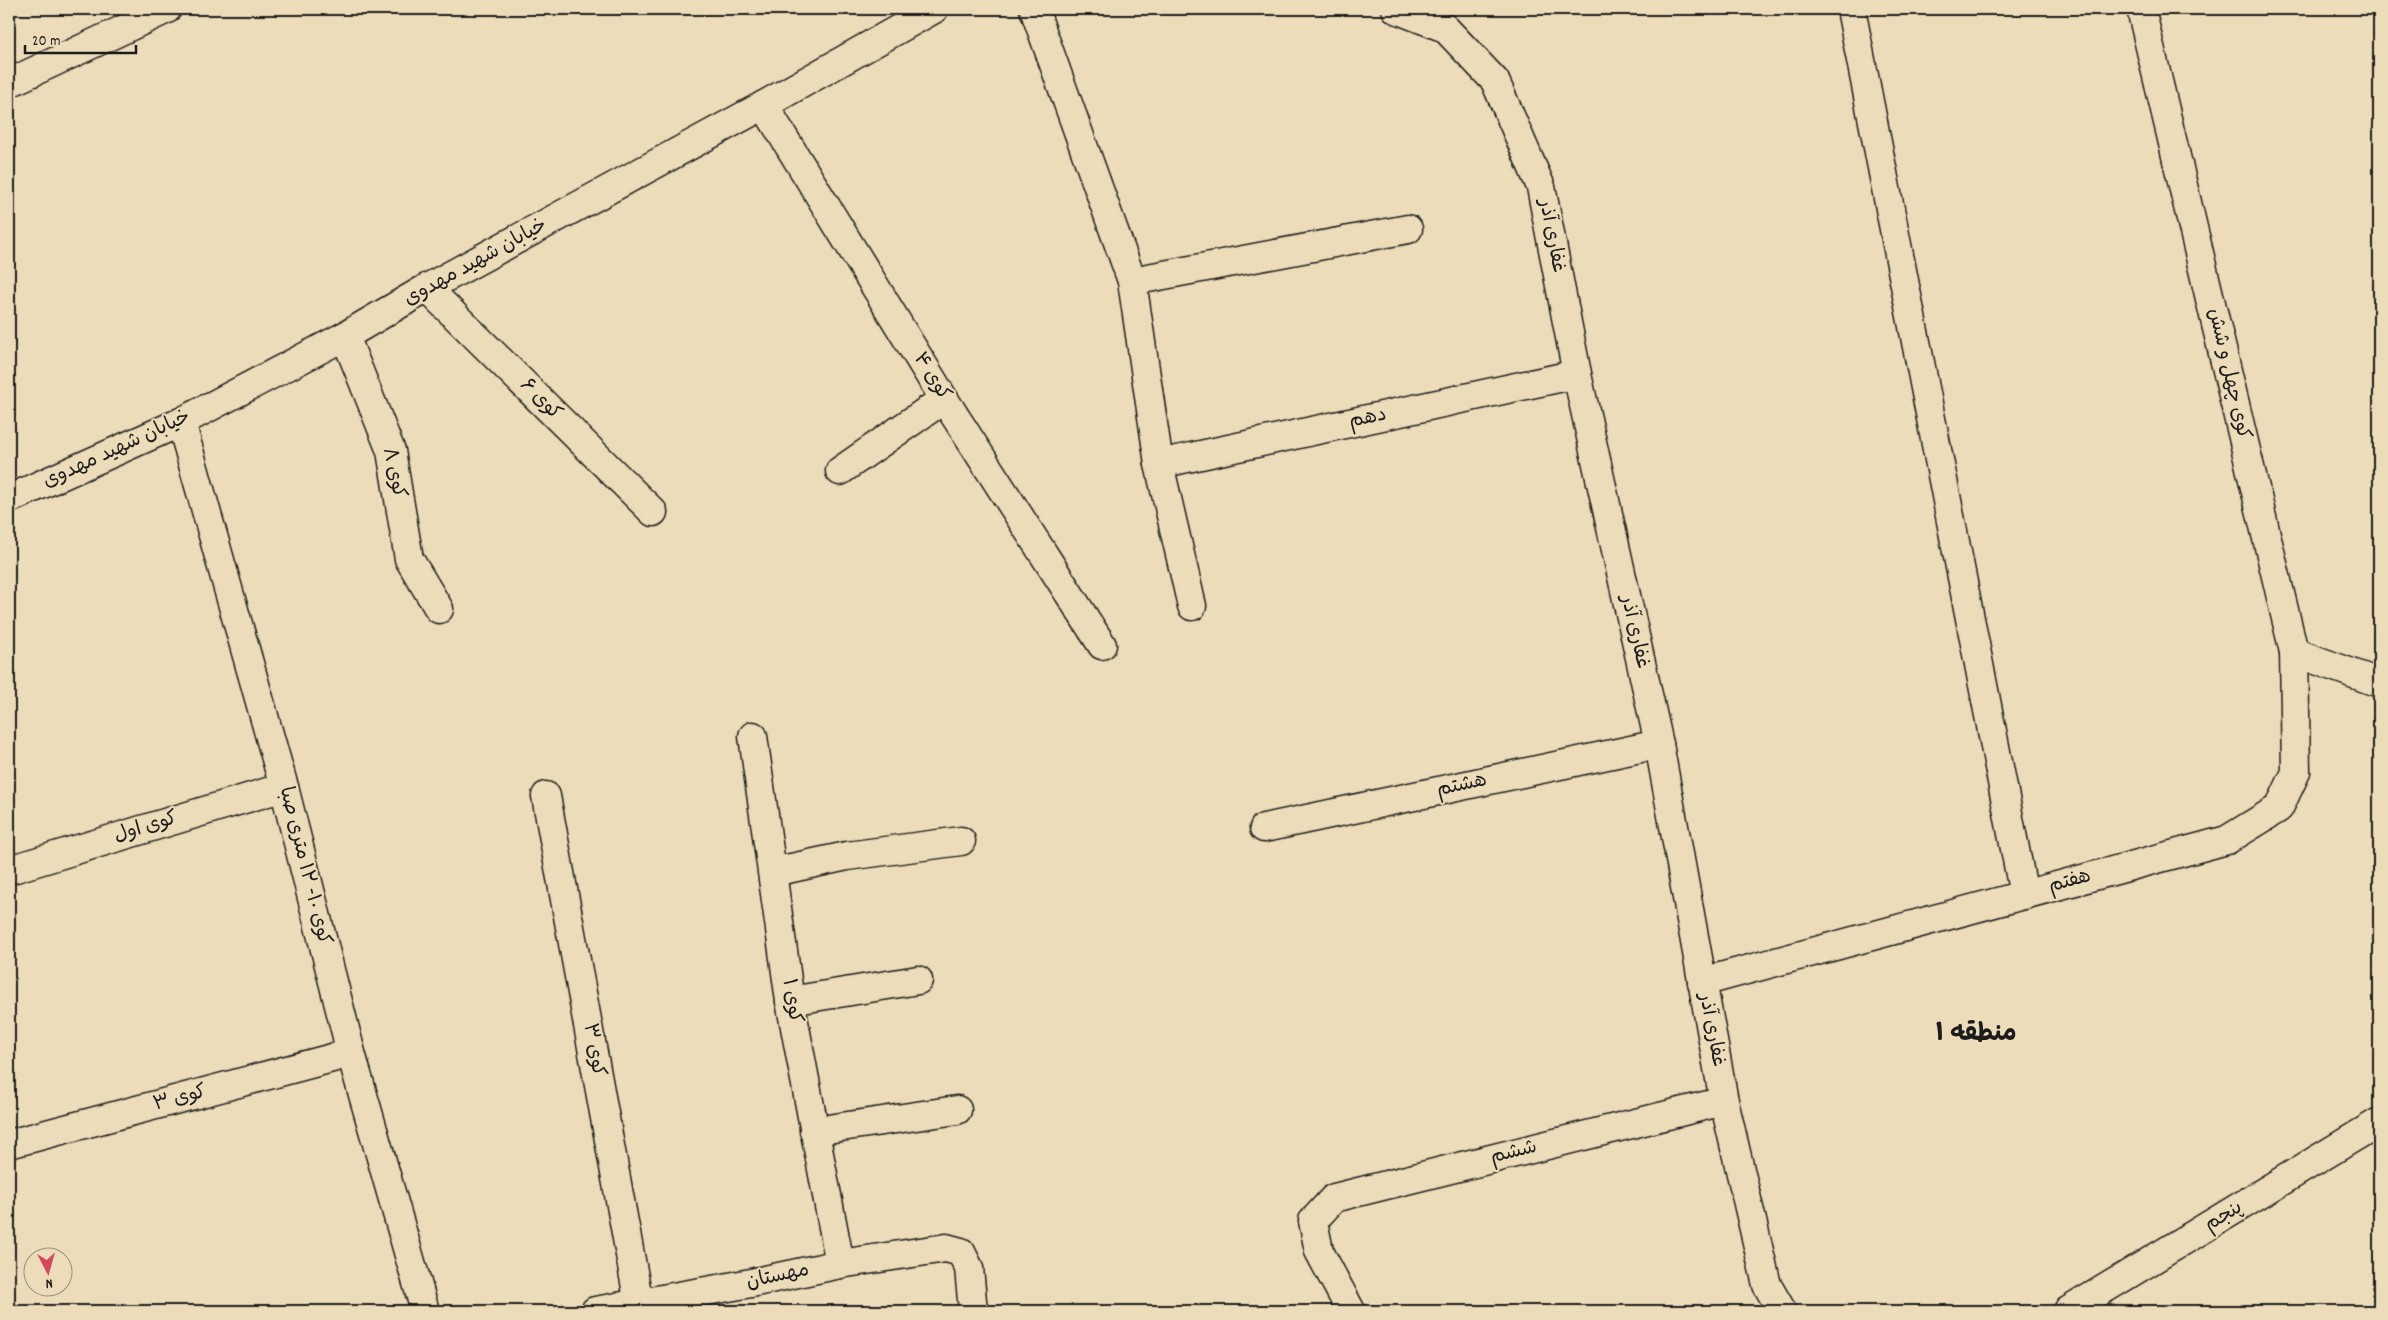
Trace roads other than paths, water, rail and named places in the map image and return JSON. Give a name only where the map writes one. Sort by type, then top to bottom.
[{"type":"street","points":[[9,83],[167,9]]},
{"type":"street","name":"خیابان شهید مهدوی","points":[[9,499],[182,422],[345,336],[427,288],[764,106],[934,9]]},
{"type":"street","points":[[1034,9],[1132,281],[1158,464],[1192,606]]},
{"type":"street","name":"غفاری آذر","points":[[1396,9],[1445,28],[1495,81],[1541,187],[1577,374],[1659,744],[1724,1101],[1767,1285],[1782,1311]]},
{"type":"street","points":[[1851,9],[2024,895]]},
{"type":"street","name":"کوی چهل و شش","points":[[2141,9],[2294,652]]},
{"type":"street","name":"کوی ۴","points":[[764,106],[944,399],[1102,645]]},
{"type":"street","points":[[1132,281],[1408,229]]},
{"type":"street","name":"کوی ۶","points":[[427,288],[653,512]]},
{"type":"street","name":"کوی ۸","points":[[345,336],[391,451],[409,558],[439,609]]},
{"type":"street","name":"دهم","points":[[1158,464],[1577,374]]},
{"type":"street","points":[[840,471],[944,399]]},
{"type":"street","name":"کوی ۱۰- ۱۲ متری صبا","points":[[182,422],[284,787],[351,1053],[425,1311]]},
{"type":"street","points":[[2294,652],[2379,683]]},
{"type":"street","name":"هفتم","points":[[1702,982],[2227,840],[2279,808],[2296,772],[2294,652]]},
{"type":"street","name":"کوی ۱","points":[[754,736],[790,1001],[840,1264]]},
{"type":"street","name":"هشتم","points":[[1264,828],[1659,744]]},
{"type":"street","name":"کوی اول","points":[[9,870],[284,787]]},
{"type":"street","name":"کوی ۳","points":[[546,796],[639,1304]]},
{"type":"street","points":[[773,872],[847,856],[960,840]]},
{"type":"street","points":[[790,1001],[918,980]]},
{"type":"street","name":"کوی ۳","points":[[9,1144],[351,1053]]},
{"type":"street","name":"ششم","points":[[1351,1311],[1319,1251],[1313,1221],[1334,1198],[1724,1101]]},
{"type":"street","points":[[814,1131],[957,1110]]},
{"type":"street","name":"پنجم","points":[[2068,1311],[2379,1122]]},
{"type":"street","name":"مهستان","points":[[594,1311],[639,1304],[688,1303],[840,1264],[946,1248],[961,1252],[969,1268],[973,1311]]},
{"type":"district","name":"منطقه ۱","points":[[1976,1035]]}]
